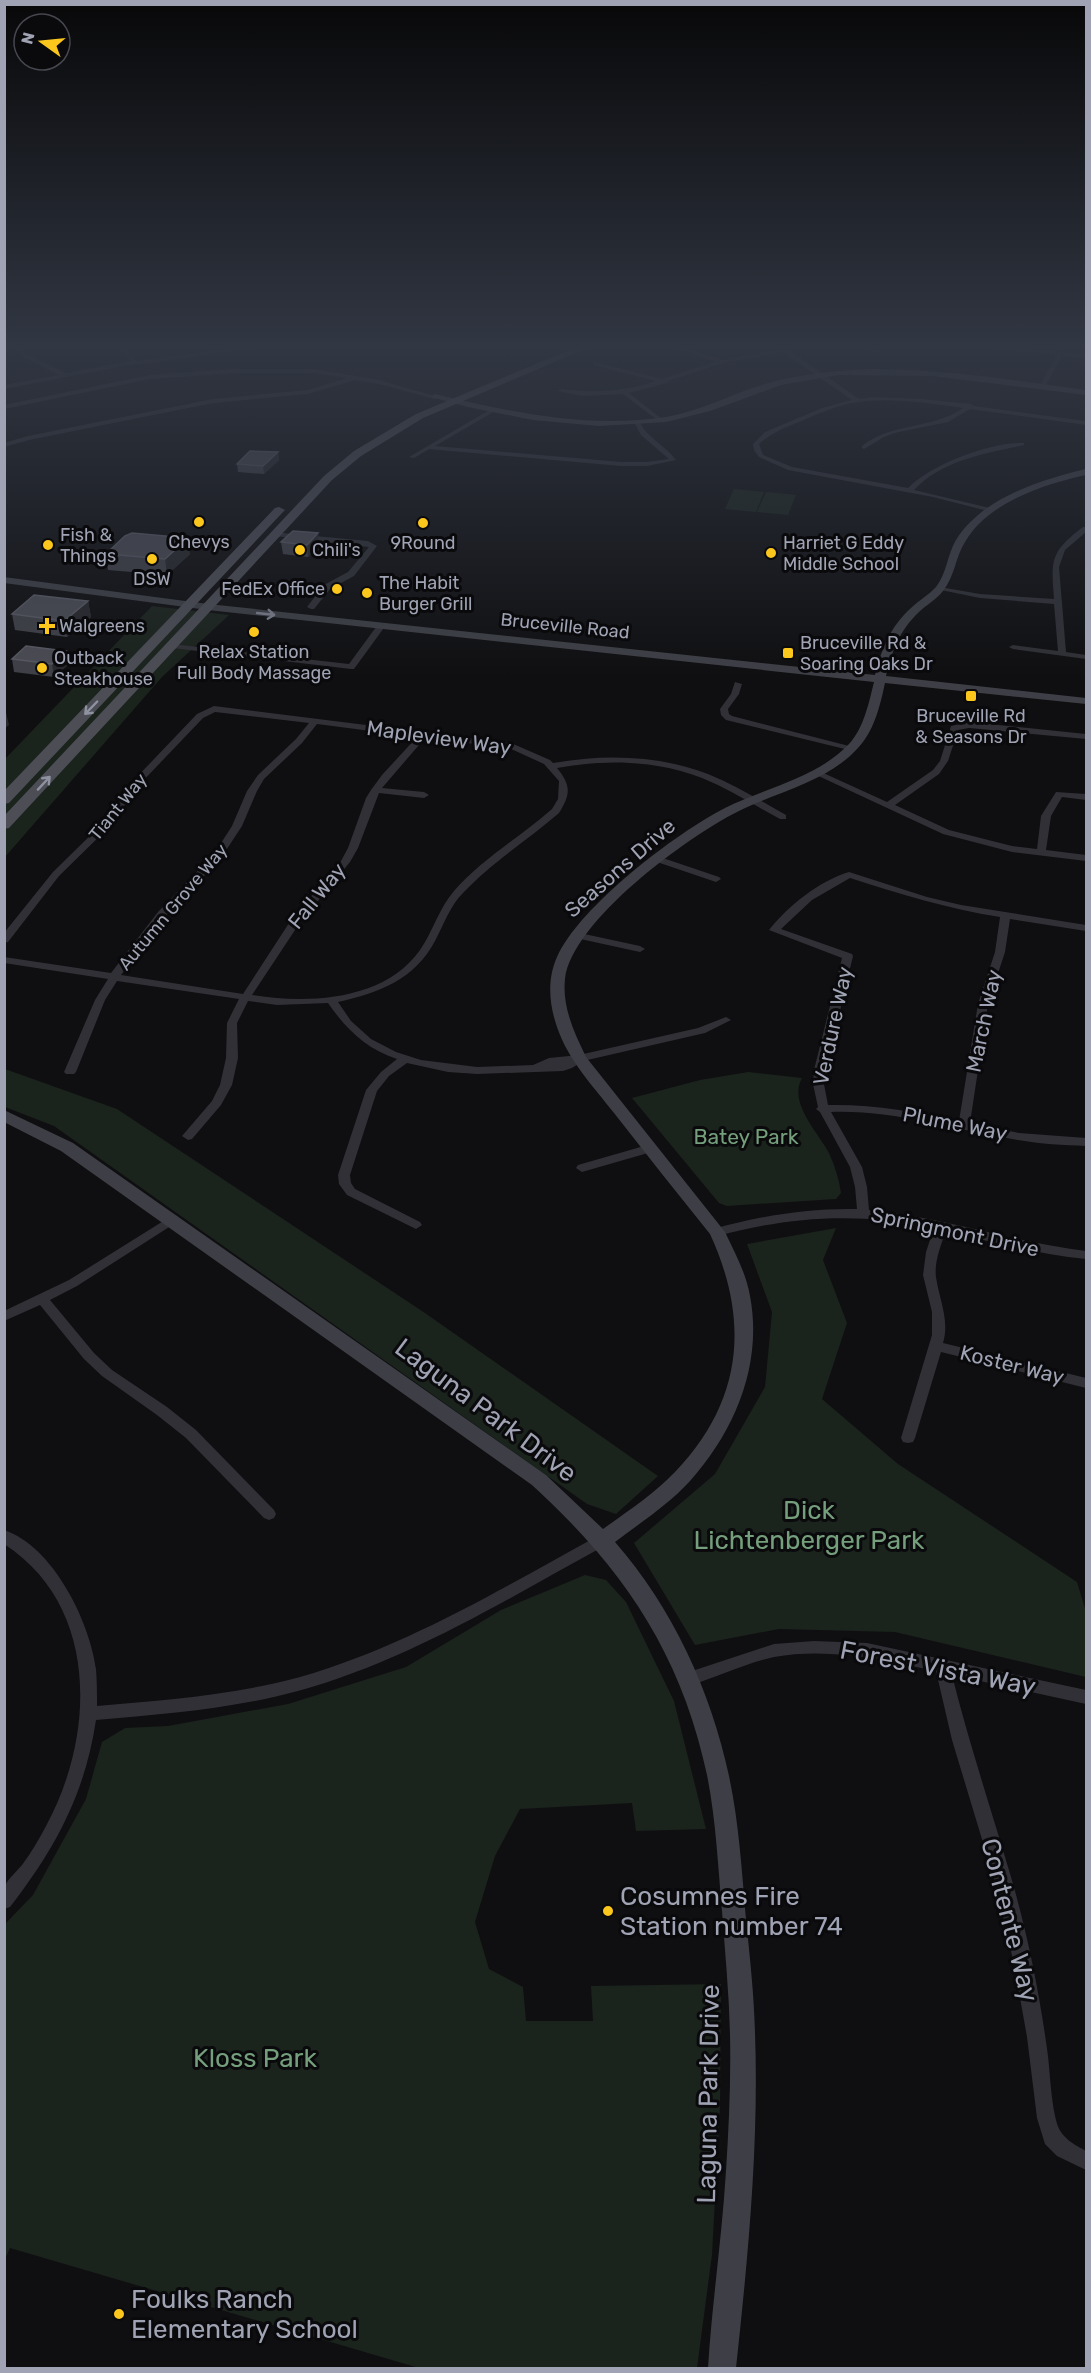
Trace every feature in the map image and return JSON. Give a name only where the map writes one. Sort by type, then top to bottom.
[{"type":"main road","points":[[317,489],[313,485],[344,457]]},
{"type":"main road","points":[[4,825],[317,489],[352,457]]},
{"type":"main road","points":[[4,800],[287,502]]},
{"type":"street","points":[[558,457],[630,465],[673,460],[671,457]]},
{"type":"street","points":[[764,457],[770,462],[790,469],[941,496],[992,510]]},
{"type":"street","points":[[909,491],[919,481],[970,457]]},
{"type":"street","points":[[1058,602],[980,596],[940,589],[950,572],[961,538],[973,524],[992,510],[1041,484],[1086,472]]},
{"type":"street","points":[[1062,655],[1056,559],[1066,544],[1086,529]]},
{"type":"street","points":[[275,534],[368,543],[373,546],[351,574],[332,583],[311,607]]},
{"type":"street","name":"Bruceville Road","points":[[4,573],[193,601]]},
{"type":"street","name":"Bruceville Road","points":[[4,580],[382,625],[1086,692]]},
{"type":"street","name":"Seasons Drive","points":[[601,1541],[658,1499],[683,1476],[704,1451],[732,1400],[744,1358],[743,1307],[732,1260],[717,1232],[579,1058],[561,1023],[557,997],[560,971],[575,935],[599,908],[691,833],[751,800],[816,773],[853,748],[863,733],[888,646],[901,624],[940,589]]},
{"type":"street","name":"Bruceville Road","points":[[212,603],[311,607],[880,674],[1086,701]]},
{"type":"street","points":[[172,646],[351,667],[382,625]]},
{"type":"street","points":[[1013,647],[1086,657]]},
{"type":"street","points":[[738,684],[735,694],[724,709],[724,714],[729,718],[853,748]]},
{"type":"street","name":"Mapleview Way","points":[[214,709],[511,746],[531,753],[553,766]]},
{"type":"street","name":"Tiant Way","points":[[4,940],[56,874],[106,825],[137,782],[200,716],[214,709]]},
{"type":"street","name":"Autumn Grove Way","points":[[70,1072],[100,1000],[114,977],[162,914],[218,856],[237,826],[252,791],[261,777],[299,741],[315,721]]},
{"type":"street","points":[[889,805],[936,772],[944,761],[954,728],[969,725],[1086,737]]},
{"type":"street","name":"Fall Way","points":[[188,1136],[217,1102],[226,1084],[232,1058],[232,1023],[246,997],[295,922],[345,862],[353,848],[376,790],[424,734]]},
{"type":"street","points":[[553,766],[607,760],[661,764],[705,777],[783,817]]},
{"type":"street","points":[[4,960],[291,1002],[331,1000],[381,985],[416,962],[458,892],[560,806],[565,787],[561,775],[553,766]]},
{"type":"street","points":[[816,773],[889,805],[924,824],[946,832],[989,844],[1086,858]]},
{"type":"street","points":[[376,790],[424,795]]},
{"type":"street","points":[[1041,852],[1046,816],[1059,794],[1086,797]]},
{"type":"street","points":[[657,860],[716,879]]},
{"type":"street","name":"Verdure Way","points":[[863,1213],[862,1192],[854,1162],[822,1109],[818,1089],[820,1070],[848,956],[774,930],[786,916],[810,896],[849,875],[924,899],[1005,916],[1086,928]]},
{"type":"street","name":"March Way","points":[[964,1125],[983,1004],[1000,952],[1005,916]]},
{"type":"street","points":[[575,935],[640,949]]},
{"type":"street","points":[[331,1000],[340,1016],[354,1031],[384,1050],[406,1059],[442,1067],[479,1071],[557,1069],[574,1064],[579,1058],[701,1031],[726,1020]]},
{"type":"street","points":[[406,1059],[385,1074],[372,1090],[344,1175],[345,1184],[351,1192],[416,1225]]},
{"type":"street","name":"Plume Way","points":[[822,1109],[884,1110],[1019,1137],[1086,1142]]},
{"type":"street","name":"Laguna Park Drive","points":[[4,1115],[67,1147],[539,1480],[601,1541],[631,1576],[651,1607],[669,1640],[708,1736],[728,1843],[743,2049],[731,2290],[722,2368]]},
{"type":"street","points":[[582,1168],[651,1148]]},
{"type":"street","name":"Springmont Drive","points":[[717,1232],[786,1215],[863,1213],[899,1217],[1032,1248],[1086,1255]]},
{"type":"street","points":[[4,1317],[73,1283],[172,1219]]},
{"type":"street","points":[[908,1437],[937,1346],[939,1324],[929,1275],[932,1252],[941,1226]]},
{"type":"street","points":[[42,1299],[89,1356],[107,1373],[191,1434],[269,1514]]},
{"type":"street","name":"Koster Way","points":[[937,1346],[1086,1383]]},
{"type":"street","points":[[4,1536],[26,1551],[49,1575],[74,1617],[88,1668],[89,1714],[77,1774],[62,1814],[31,1867],[4,1901]]},
{"type":"street","points":[[89,1714],[237,1697],[339,1671],[414,1641],[601,1541]]},
{"type":"street","name":"Forest Vista Way","points":[[686,1680],[774,1651],[814,1647],[867,1650],[1086,1697]]},
{"type":"street","name":"Contente Way","points":[[942,1665],[960,1740],[1003,1879],[1018,1943],[1036,2037],[1046,2118],[1052,2137],[1064,2149],[1086,2161]]},
{"type":"green space","points":[[734,489],[764,492],[756,512],[725,509]]},
{"type":"green space","points":[[766,492],[796,495],[788,515],[757,512]]},
{"type":"green space","points":[[152,606],[229,615],[162,677],[5,857],[5,759]]},
{"type":"green space","points":[[5,1069],[117,1109],[425,1313],[658,1476],[616,1514],[587,1504],[54,1126],[5,1107]]},
{"type":"green space","name":"Batey Park","points":[[748,1072],[802,1078],[799,1088],[801,1107],[833,1163],[841,1193],[836,1199],[727,1206],[719,1203],[632,1098],[700,1080]]},
{"type":"green space","name":"Dick Lichtenberger Park","points":[[836,1228],[823,1260],[847,1323],[822,1399],[898,1464],[1077,1582],[1086,1612],[1086,1677],[895,1632],[779,1629],[695,1645],[634,1543],[715,1474],[765,1387],[772,1312],[747,1244]]},
{"type":"green space","name":"Kloss Park","points":[[585,1575],[606,1580],[626,1602],[674,1701],[706,1829],[636,1831],[632,1803],[520,1809],[495,1856],[475,1922],[489,1969],[523,1987],[526,2021],[593,2021],[591,1986],[721,1984],[720,2106],[712,2255],[697,2368],[419,2368],[10,2248],[5,2259],[5,1924],[33,1895],[86,1799],[102,1742],[125,1728],[168,1726],[288,1704],[406,1667],[501,1610]]},
{"type":"building","points":[[244,457],[273,457],[263,466],[237,464]]},
{"type":"building","points":[[293,531],[318,533],[307,545],[281,542]]},
{"type":"building","points":[[132,533],[188,538],[165,559],[106,554],[125,536]]},
{"type":"building","points":[[34,595],[88,601],[64,621],[12,614]]},
{"type":"building","points":[[26,646],[66,651],[52,664],[12,659]]},
{"type":"place","name":"Chevys","points":[[199,522]]},
{"type":"place","name":"9Round","points":[[423,523]]},
{"type":"place","name":"Fish & Things","points":[[48,545]]},
{"type":"place","name":"Chili's","points":[[300,550]]},
{"type":"place","name":"Harriet G Eddy Middle School","points":[[771,553]]},
{"type":"place","name":"DSW","points":[[152,559]]},
{"type":"place","name":"FedEx Office","points":[[337,589]]},
{"type":"place","name":"The Habit Burger Grill","points":[[367,593]]},
{"type":"place","name":"Walgreens","points":[[47,626]]},
{"type":"place","name":"Relax Station Full Body Massage","points":[[254,632]]},
{"type":"place","name":"Bruceville Rd & Soaring Oaks Dr","points":[[788,653]]},
{"type":"place","name":"Outback Steakhouse","points":[[42,668]]},
{"type":"place","name":"Bruceville Rd & Seasons Dr","points":[[971,696]]},
{"type":"place","name":"Cosumnes Fire Station number 74","points":[[608,1911]]},
{"type":"place","name":"Foulks Ranch Elementary School","points":[[119,2314]]}]
